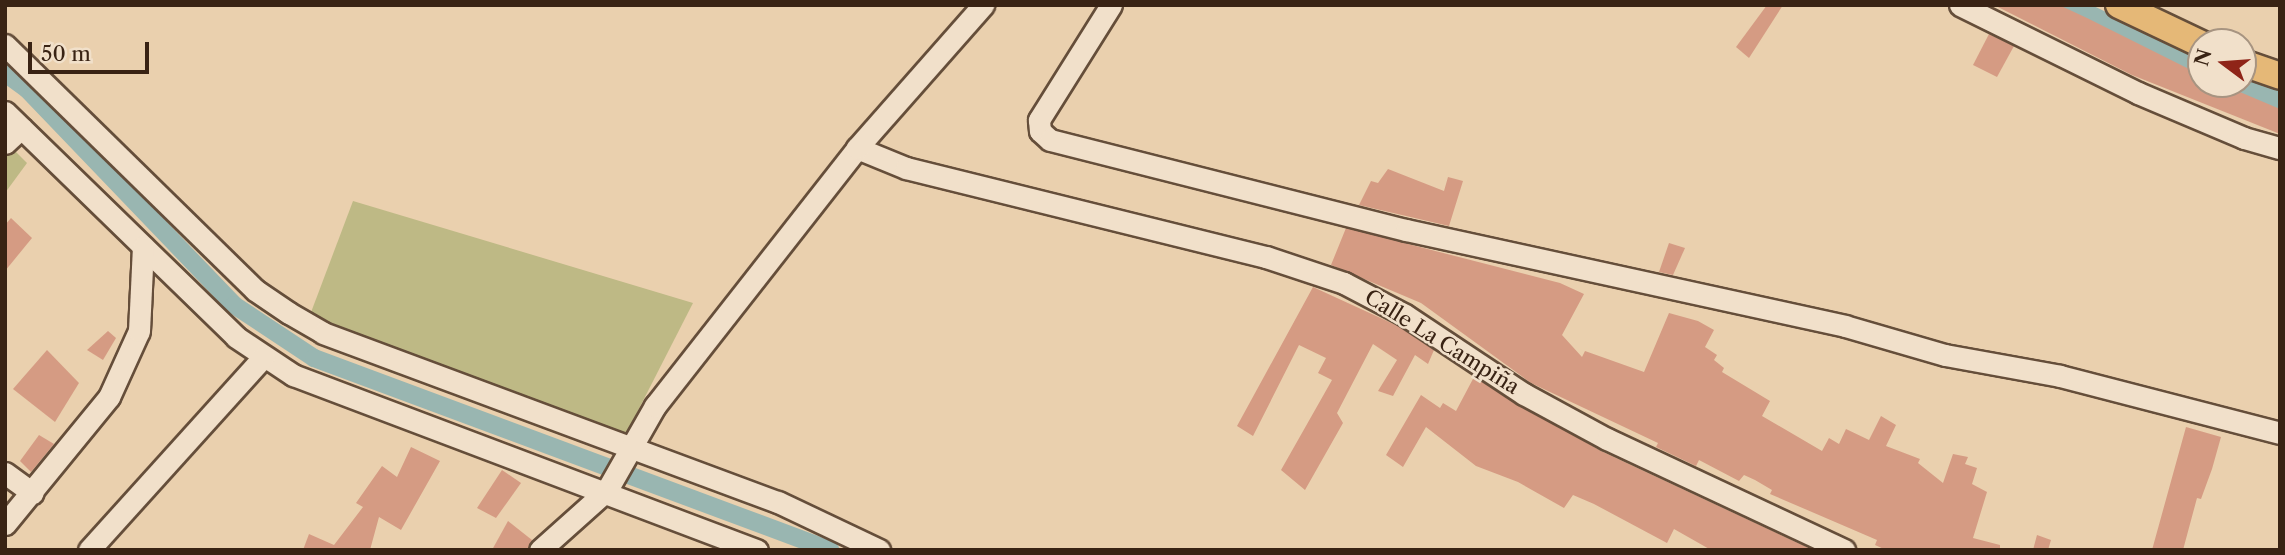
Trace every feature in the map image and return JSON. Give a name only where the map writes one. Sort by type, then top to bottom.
[{"type":"main road","points":[[2119,5],[2187,37]]},
{"type":"main road","points":[[2257,68],[2280,76]]},
{"type":"street","points":[[540,550],[611,483],[655,406],[857,148],[983,5]]},
{"type":"street","points":[[1111,5],[1039,120],[1040,131],[1050,140],[1158,171],[1406,230],[1844,326],[1945,355],[2060,376],[2280,433]]},
{"type":"street","points":[[1960,5],[2138,93],[2244,138],[2280,148]]},
{"type":"street","points":[[5,45],[255,290],[323,333],[629,452],[778,502],[880,550]]},
{"type":"street","points":[[5,112],[236,337],[293,375],[611,483],[757,550]]},
{"type":"street","points":[[5,143],[21,128]]},
{"type":"street","name":"Calle La Campiña","points":[[857,148],[906,168],[1266,257],[1343,283],[1405,315],[1524,394],[1607,439],[1844,550]]},
{"type":"street","points":[[5,524],[109,397],[139,331],[143,247]]},
{"type":"street","points":[[89,550],[264,356]]},
{"type":"street","points":[[5,473],[33,493]]},
{"type":"shaded area","points":[[5,141],[27,163],[5,193]]},
{"type":"shaded area","points":[[353,201],[693,303],[626,434],[310,315]]},
{"type":"building","points":[[1767,5],[1783,5],[1749,58],[1736,47]]},
{"type":"building","points":[[1994,5],[2059,5],[2087,18],[2187,68],[2187,97],[2132,75]]},
{"type":"building","points":[[1989,34],[2014,46],[1997,77],[1973,65]]},
{"type":"building","points":[[2190,98],[2254,98],[2280,109],[2280,134]]},
{"type":"building","points":[[1388,169],[1444,191],[1448,177],[1463,181],[1449,226],[1359,205],[1371,181],[1378,183]]},
{"type":"building","points":[[11,218],[32,238],[5,271],[5,225]]},
{"type":"building","points":[[1346,228],[1560,283],[1584,294],[1562,335],[1582,357],[1585,351],[1644,372],[1669,313],[1698,321],[1714,330],[1705,347],[1717,355],[1714,360],[1724,368],[1722,372],[1770,401],[1762,416],[1822,451],[1829,438],[1839,444],[1846,429],[1869,440],[1881,416],[1896,425],[1886,446],[1920,459],[1918,463],[1943,483],[1953,454],[1968,457],[1965,464],[1977,468],[1972,484],[1987,492],[1973,538],[2000,545],[2000,550],[1886,550],[1875,545],[1877,540],[1770,494],[1772,490],[1744,475],[1739,481],[1699,460],[1696,466],[1656,447],[1658,443],[1531,383],[1421,303],[1331,265]]},
{"type":"building","points":[[1669,243],[1685,248],[1673,275],[1659,272]]},
{"type":"building","points":[[1313,287],[1398,326],[1434,350],[1428,364],[1415,355],[1393,396],[1378,391],[1397,360],[1373,344],[1337,413],[1343,423],[1305,490],[1281,470],[1332,380],[1318,373],[1326,358],[1299,345],[1253,436],[1237,426]]},
{"type":"building","points":[[108,331],[116,338],[103,360],[87,350]]},
{"type":"building","points":[[47,350],[79,383],[55,422],[13,389]]},
{"type":"building","points":[[1474,377],[1601,451],[1813,550],[1711,550],[1674,529],[1667,543],[1573,495],[1564,508],[1518,482],[1476,466],[1426,427],[1403,467],[1386,455],[1421,395],[1440,408],[1443,403],[1456,411]]},
{"type":"building","points":[[2186,427],[2221,437],[2201,499],[2197,498],[2183,550],[2152,550]]},
{"type":"building","points":[[39,435],[54,444],[31,472],[20,461]]},
{"type":"building","points":[[411,447],[440,461],[401,530],[379,517],[370,550],[303,550],[309,534],[334,545],[363,507],[356,503],[382,466],[397,477]]},
{"type":"building","points":[[502,470],[521,483],[496,518],[477,508]]},
{"type":"building","points":[[508,521],[532,540],[527,550],[492,550]]},
{"type":"building","points":[[2037,535],[2051,540],[2048,550],[2033,550]]},
{"type":"waterway","points":[[2071,5],[2187,61]]},
{"type":"waterway","points":[[5,73],[27,89],[234,305],[314,358],[830,550]]},
{"type":"waterway","points":[[2257,92],[2280,100]]}]
